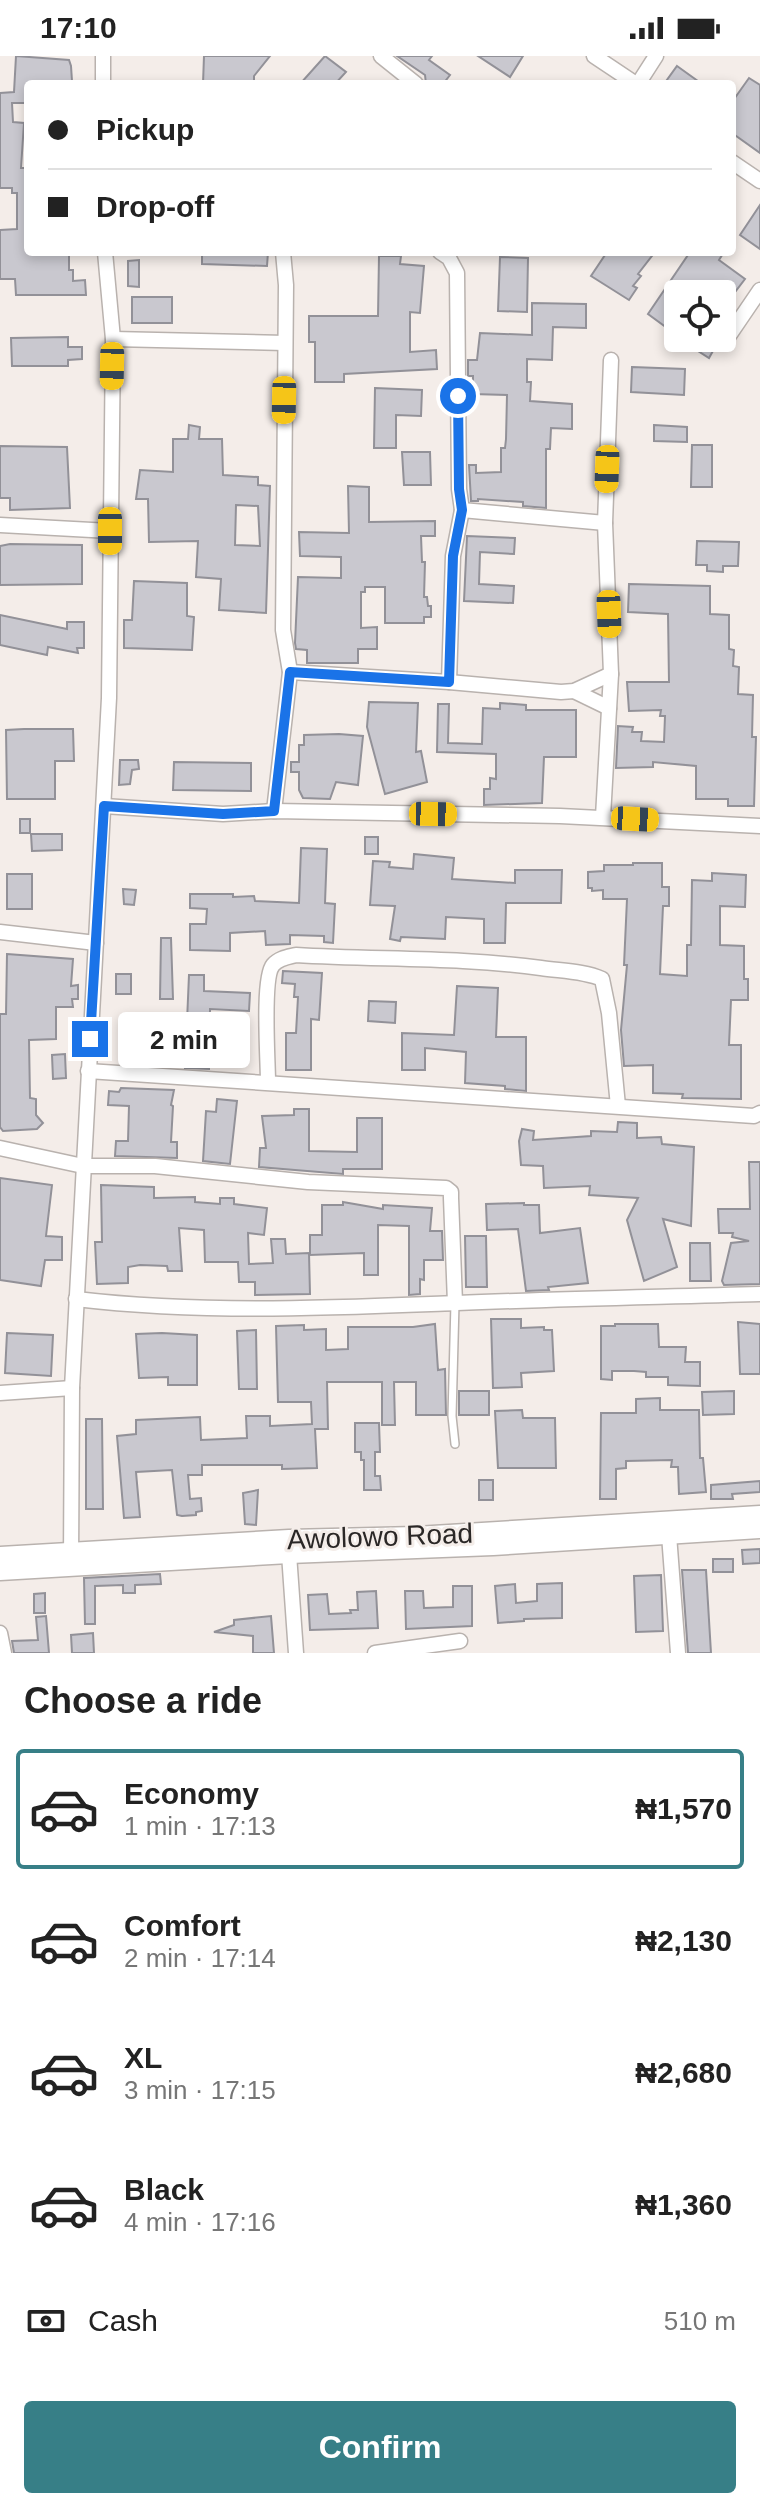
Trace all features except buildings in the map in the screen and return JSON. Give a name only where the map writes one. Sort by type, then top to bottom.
[{"type":"main road","name":"Awolowo Road","points":[[0,1571],[71,1558],[289,1539],[416,1536],[760,1515]]},
{"type":"main road","name":"Awolowo Road","points":[[0,1556],[71,1558],[289,1554],[493,1546],[760,1529]]},
{"type":"street","points":[[103,56],[103,80]]},
{"type":"street","points":[[381,56],[411,80]]},
{"type":"street","points":[[594,56],[631,80]]},
{"type":"street","points":[[640,80],[656,56]]},
{"type":"street","points":[[736,165],[760,181]]},
{"type":"street","points":[[71,1558],[72,1388],[109,698],[113,339],[105,256]]},
{"type":"street","points":[[274,811],[290,672],[283,630],[283,256]]},
{"type":"street","points":[[446,256],[457,273],[459,489],[462,510],[453,556],[449,682]]},
{"type":"street","points":[[736,325],[760,290]]},
{"type":"street","points":[[113,339],[285,343]]},
{"type":"street","points":[[603,817],[611,674],[605,523],[611,360]]},
{"type":"street","points":[[462,510],[605,523]]},
{"type":"street","points":[[0,525],[110,531]]},
{"type":"street","points":[[290,672],[574,691],[609,708]]},
{"type":"street","points":[[574,691],[611,674]]},
{"type":"street","points":[[104,806],[223,814],[274,811],[603,817],[760,826]]},
{"type":"street","points":[[0,932],[96,943]]},
{"type":"street","points":[[268,1082],[267,982],[272,965],[282,958],[296,955],[458,960],[538,968],[602,979],[609,1013],[618,1106]]},
{"type":"street","points":[[88,1071],[754,1116],[760,1113]]},
{"type":"street","points":[[0,1148],[83,1166],[155,1166],[308,1182],[446,1188],[451,1192],[455,1303]]},
{"type":"street","points":[[76,1299],[144,1307],[225,1310],[760,1294]]},
{"type":"street","points":[[0,1393],[72,1388]]},
{"type":"street","points":[[669,1535],[678,1653]]},
{"type":"street","points":[[289,1554],[296,1653]]},
{"type":"street","points":[[0,1633],[4,1653]]},
{"type":"street","points":[[375,1653],[460,1641]]},
{"type":"lane","points":[[455,1303],[452,1416],[455,1444]]},
{"type":"route","points":[[90,1039],[104,806],[223,814],[274,811],[290,672],[449,682],[453,556],[462,510],[458,396]]}]
